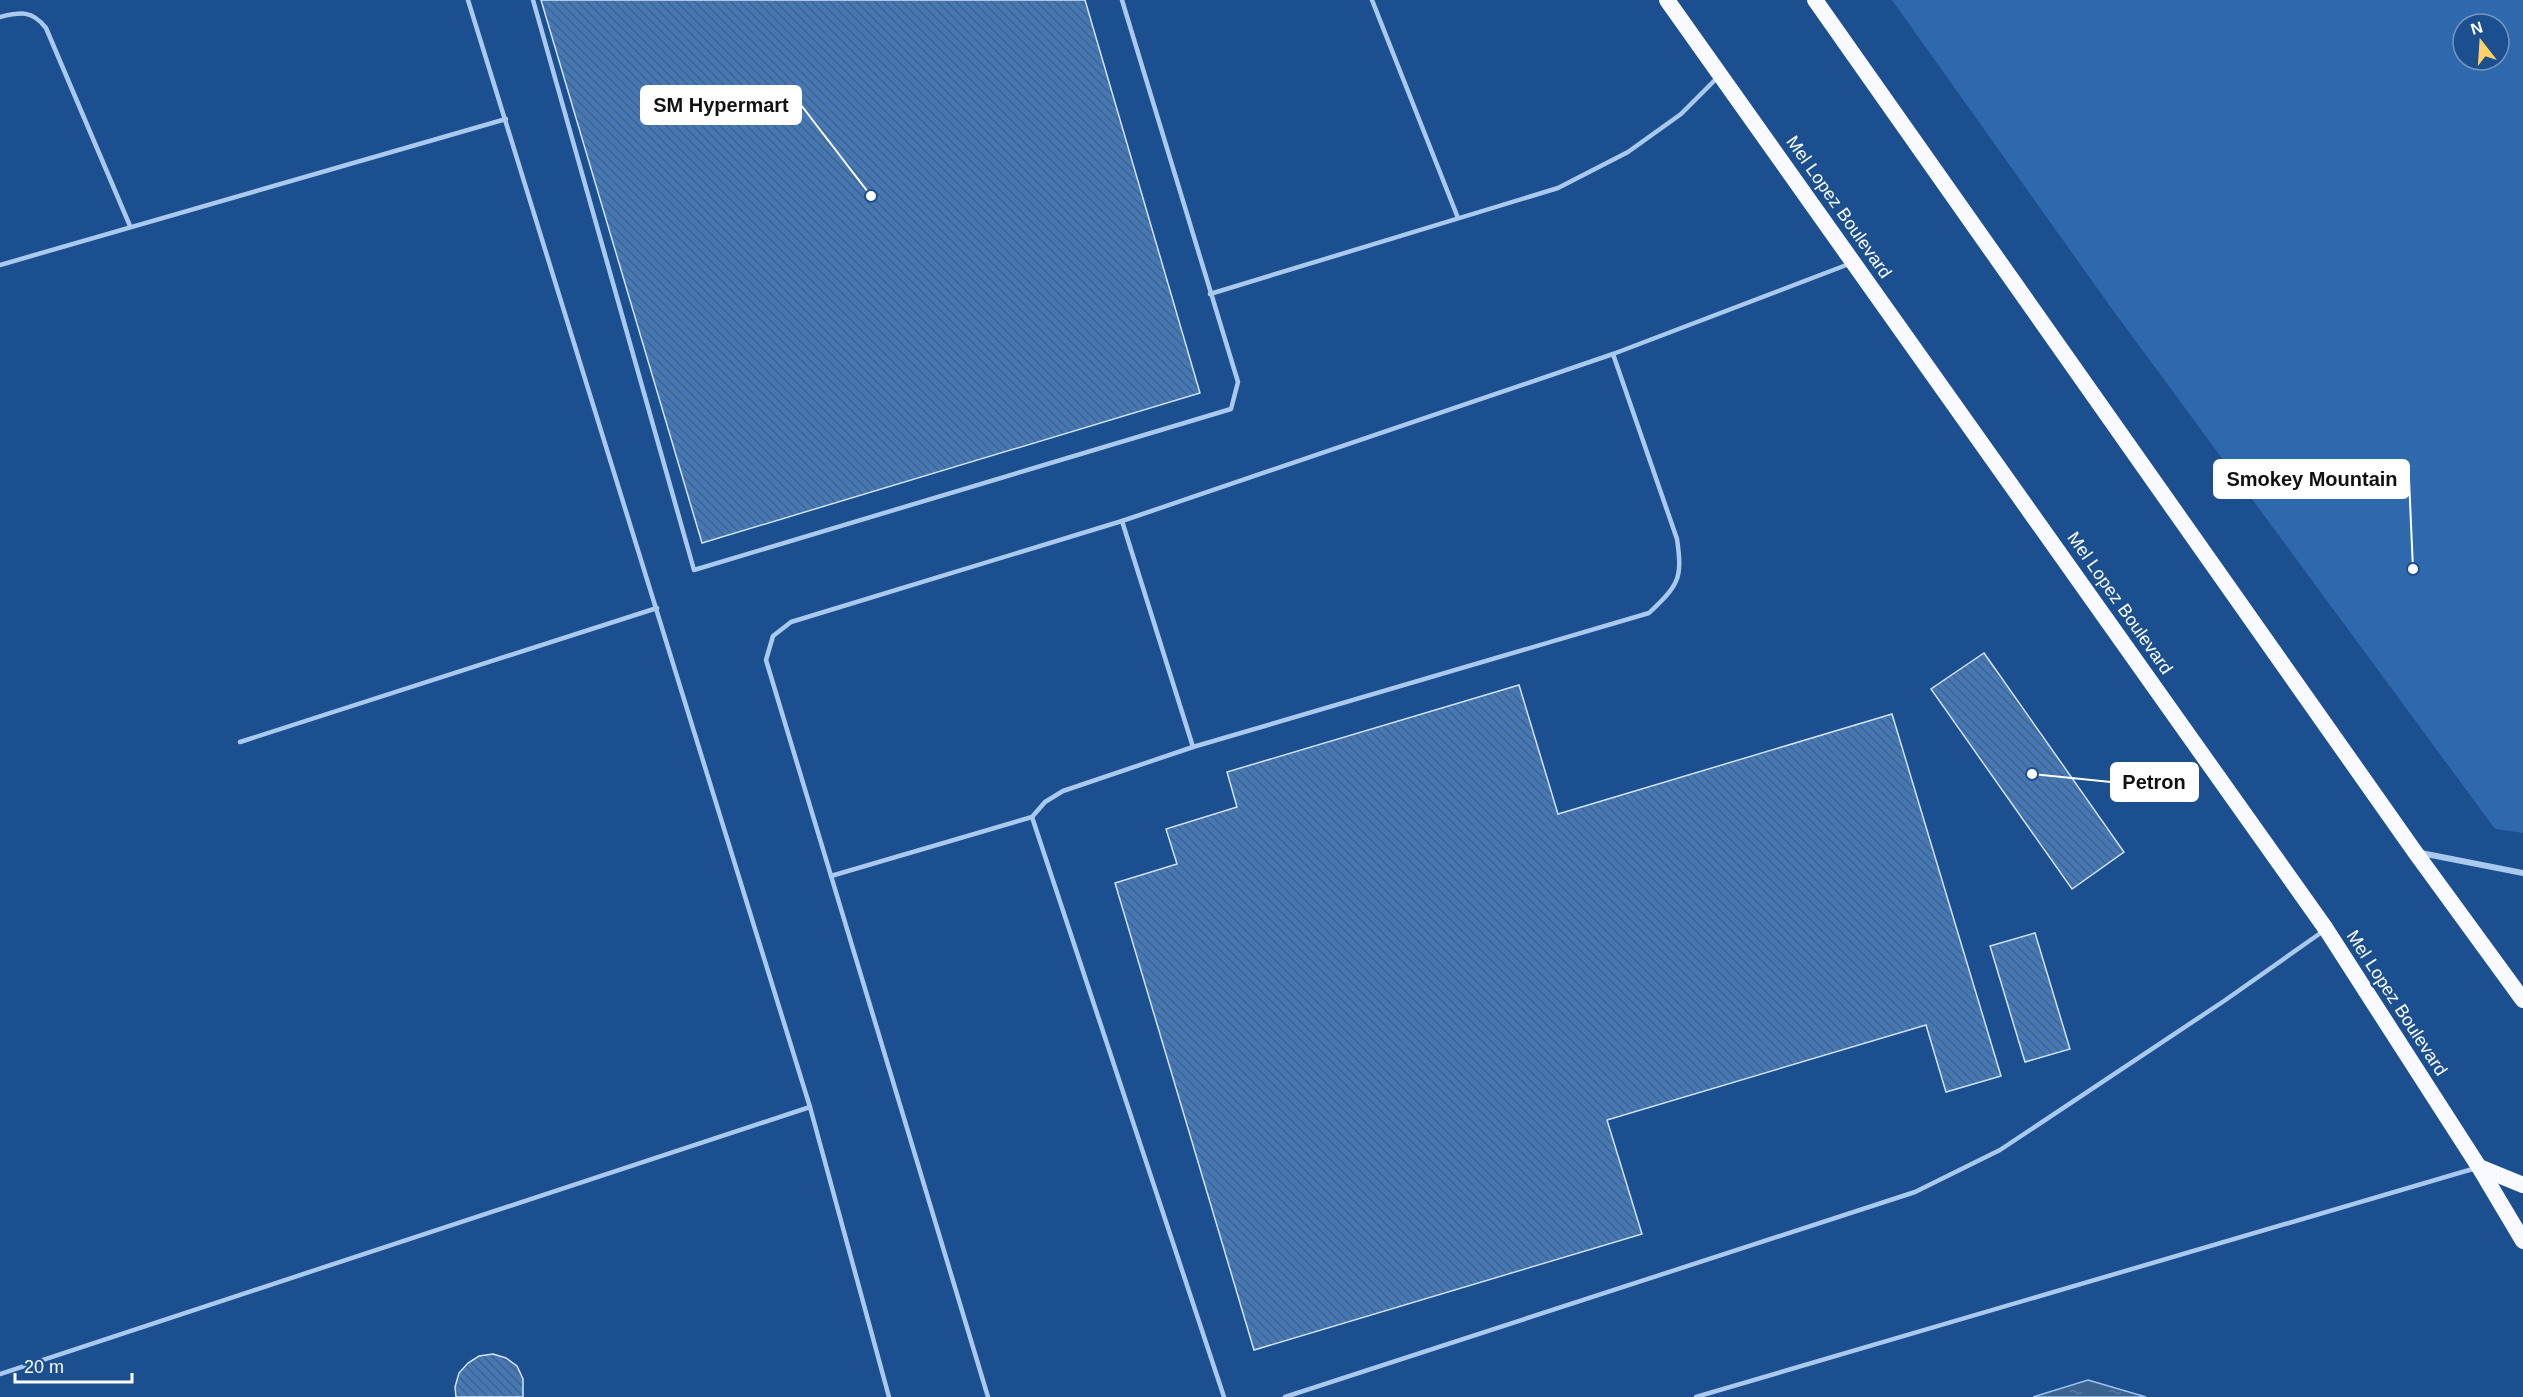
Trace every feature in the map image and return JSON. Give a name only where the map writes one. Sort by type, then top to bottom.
[{"type":"highway","name":"Mel Lopez Boulevard","points":[[1667,0],[2326,929],[2479,1167],[2523,1241]]},
{"type":"highway","points":[[1815,0],[2415,852],[2523,1000]]},
{"type":"highway","points":[[2479,1167],[2523,1185]]},
{"type":"street","points":[[2415,852],[2523,873]]},
{"type":"lane","points":[[468,0],[810,1107],[889,1397]]},
{"type":"lane","points":[[533,0],[694,570],[1231,409],[1238,382],[1122,0]]},
{"type":"lane","points":[[1372,0],[1458,219]]},
{"type":"lane","points":[[0,17],[23,12],[38,18],[46,28],[130,226]]},
{"type":"lane","points":[[1210,294],[1558,188],[1629,152],[1681,114],[1720,74]]},
{"type":"lane","points":[[0,265],[506,119]]},
{"type":"lane","points":[[988,1397],[766,660],[773,636],[791,622],[1122,521],[1612,354],[1854,262]]},
{"type":"lane","points":[[831,876],[1032,817],[1045,802],[1063,791],[1193,747],[1649,613],[1670,593],[1682,568],[1677,539],[1612,354]]},
{"type":"lane","points":[[1122,521],[1193,747]]},
{"type":"lane","points":[[240,742],[657,608]]},
{"type":"lane","points":[[1032,817],[1224,1397]]},
{"type":"lane","points":[[1285,1397],[1915,1192],[2000,1150],[2224,1001],[2326,929]]},
{"type":"lane","points":[[0,1374],[810,1107]]},
{"type":"lane","points":[[1696,1397],[2479,1167]]},
{"type":"shaded area","points":[[1892,0],[2523,0],[2523,833],[2495,829],[2112,309]]},
{"type":"water","points":[[2088,1380],[2146,1397],[2033,1397]]},
{"type":"building","points":[[541,0],[1085,0],[1200,393],[702,543]]},
{"type":"building","points":[[1984,653],[2124,852],[2072,889],[1931,689]]},
{"type":"building","points":[[1519,685],[1558,814],[1892,714],[2001,1076],[1946,1092],[1926,1025],[1607,1120],[1642,1234],[1254,1350],[1115,883],[1177,864],[1166,829],[1237,807],[1227,772]]},
{"type":"building","points":[[2035,933],[2070,1049],[2025,1062],[1990,946]]},
{"type":"building","points":[[493,1354],[506,1358],[517,1366],[523,1379],[523,1397],[456,1397],[455,1387],[459,1373],[479,1356]]},
{"type":"place","name":"SM Hypermart","points":[[871,196]]},
{"type":"place","name":"Smokey Mountain","points":[[2413,569]]},
{"type":"place","name":"Petron","points":[[2032,774]]}]
